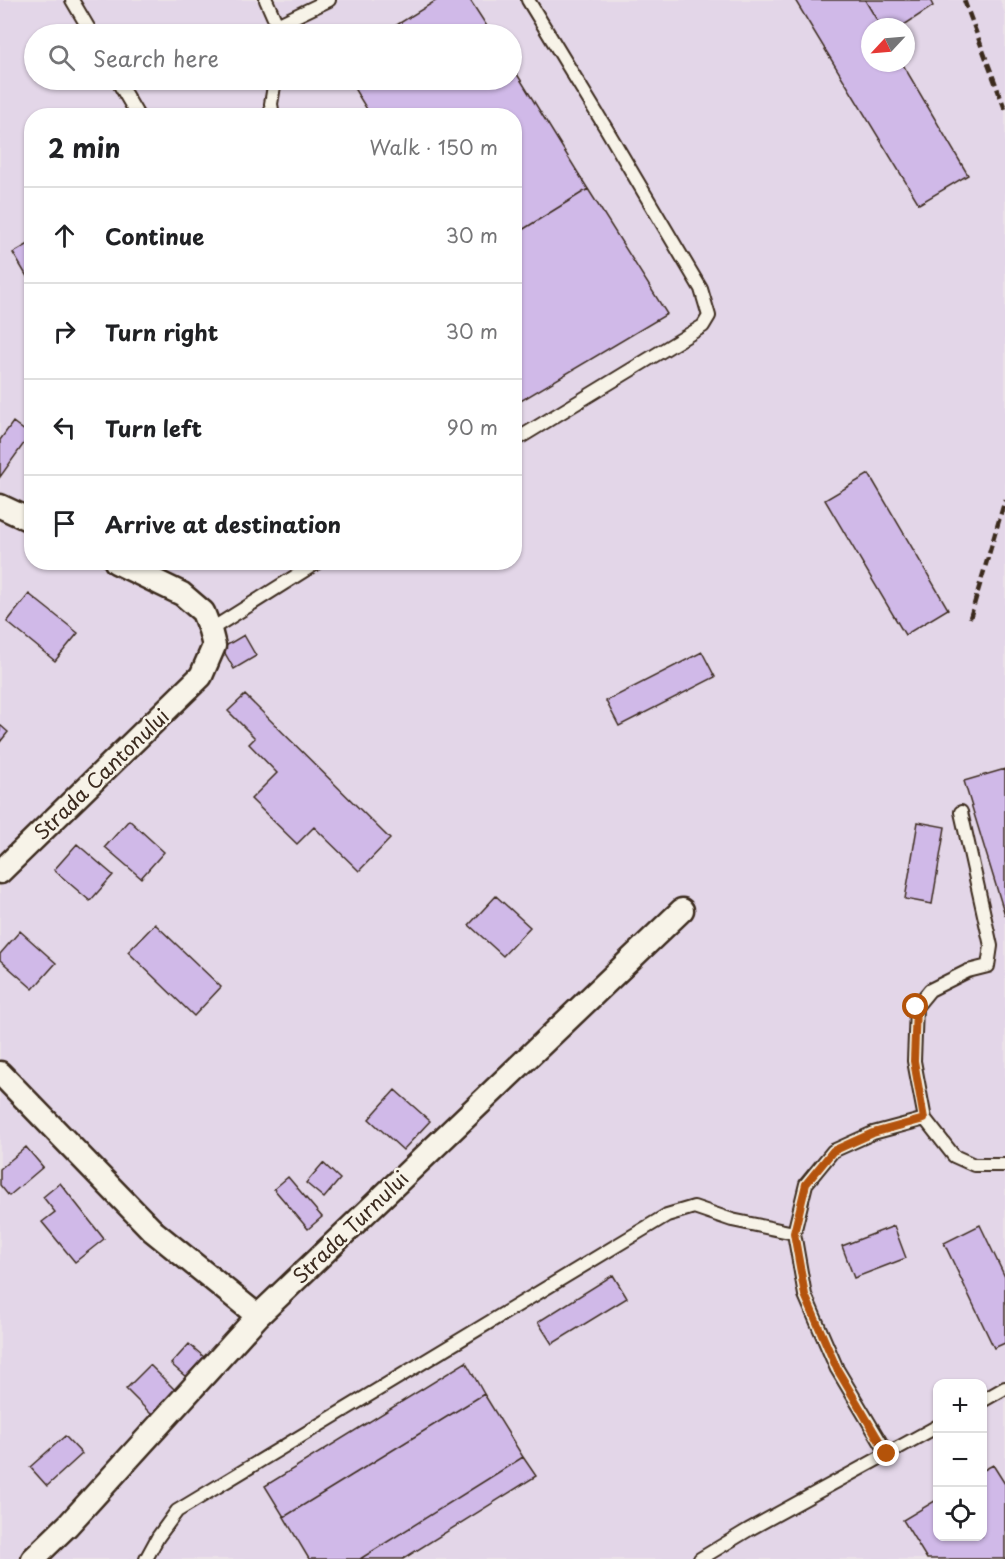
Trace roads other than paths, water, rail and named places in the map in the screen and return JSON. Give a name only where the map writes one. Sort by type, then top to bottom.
[{"type":"street","points":[[0,506],[24,517]]},
{"type":"street","points":[[132,570],[182,594],[203,612],[210,630]]},
{"type":"street","name":"Strada Cantonului","points":[[0,872],[201,676],[214,646],[210,630]]},
{"type":"street","name":"Strada Turnului","points":[[33,1559],[69,1525],[258,1316],[682,910]]},
{"type":"street","points":[[0,1073],[153,1231],[258,1316]]},
{"type":"lane","points":[[72,0],[86,24]]},
{"type":"lane","points":[[266,0],[275,24]]},
{"type":"lane","points":[[287,24],[328,0]]},
{"type":"lane","points":[[522,436],[703,326],[709,316],[701,289],[528,0]]},
{"type":"lane","points":[[123,90],[133,108]]},
{"type":"lane","points":[[272,108],[273,90]]},
{"type":"lane","points":[[210,630],[305,570]]},
{"type":"lane","points":[[961,812],[991,946],[988,966],[968,971],[930,990],[916,1007],[914,1061],[924,1119],[954,1156],[974,1166],[1005,1165]]},
{"type":"lane","points":[[887,1454],[837,1369],[805,1295],[794,1233],[806,1184],[833,1151],[873,1133],[924,1119]]},
{"type":"lane","points":[[146,1559],[158,1537],[177,1511],[667,1215],[694,1207],[732,1220],[794,1233]]},
{"type":"lane","points":[[987,1398],[1005,1388]]},
{"type":"lane","points":[[700,1559],[748,1530],[933,1429]]},
{"type":"railway","points":[[964,0],[1005,109]]},
{"type":"railway","points":[[970,618],[1005,500]]}]
